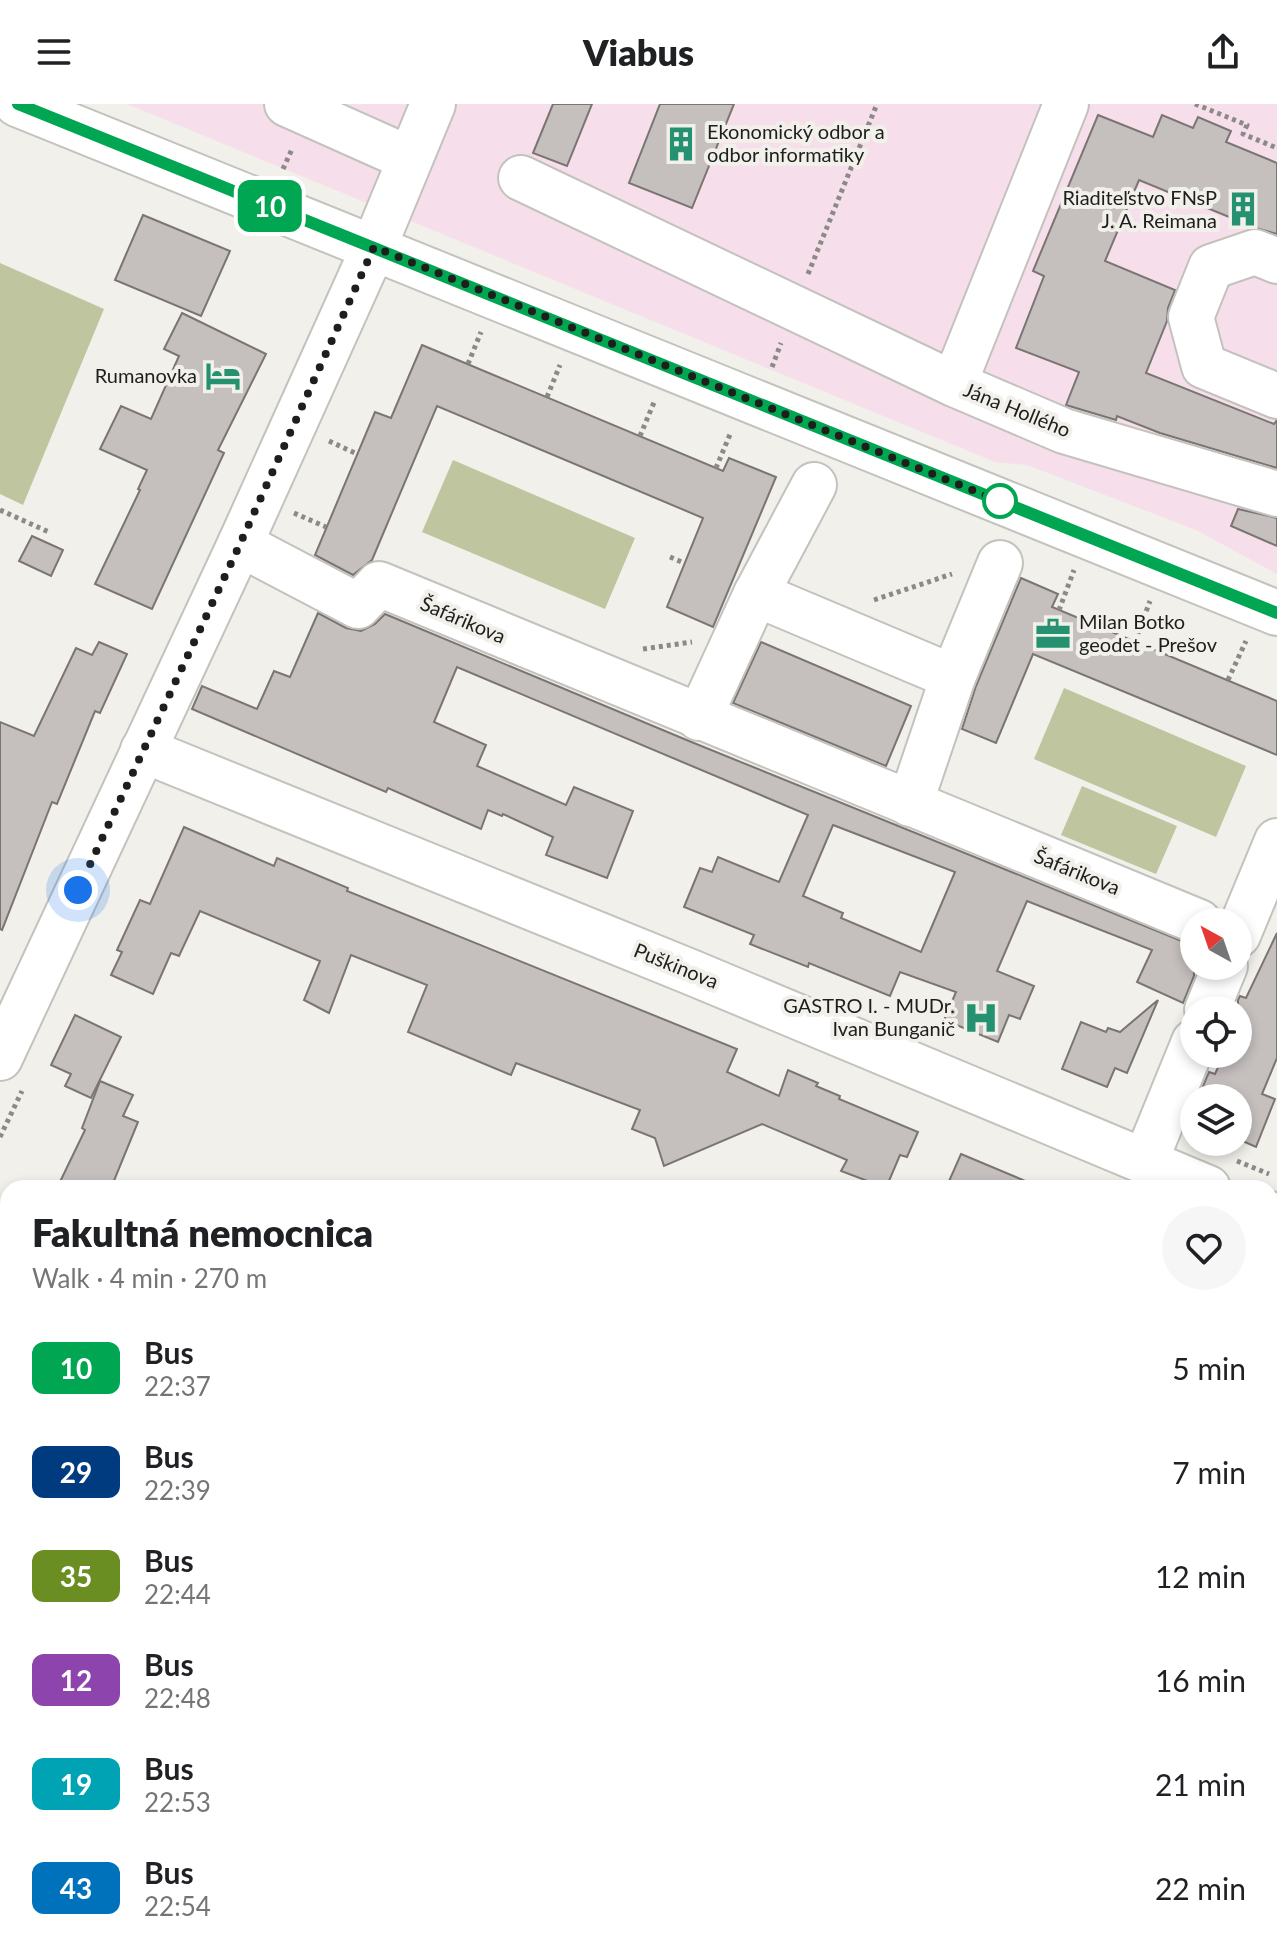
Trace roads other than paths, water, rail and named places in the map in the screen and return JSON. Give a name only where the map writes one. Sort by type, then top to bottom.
[{"type":"street","points":[[17,104],[1064,526],[1257,618]]},
{"type":"street","points":[[287,104],[410,159]]},
{"type":"street","points":[[0,1058],[240,544],[374,247],[433,104]]},
{"type":"street","name":"Jána Hollého","points":[[1066,104],[954,384],[1064,431],[1277,494]]},
{"type":"street","points":[[521,178],[954,384]]},
{"type":"street","points":[[1277,261],[1255,252],[1211,267],[1191,317],[1204,366],[1277,396]]},
{"type":"street","points":[[793,417],[843,465],[986,523],[1064,526]]},
{"type":"street","points":[[956,483],[1021,487],[1204,561],[1257,618]]},
{"type":"street","points":[[699,718],[756,594],[814,485]]},
{"type":"street","name":"Šafárikova","points":[[240,544],[358,606],[379,584],[1180,914]]},
{"type":"street","points":[[910,804],[953,677],[984,566]]},
{"type":"street","points":[[756,594],[953,677]]},
{"type":"street","name":"Puškinova","points":[[143,750],[693,973],[1189,1180]]},
{"type":"street","points":[[1249,908],[1277,841]]},
{"type":"street","points":[[1145,1162],[1183,1068]]},
{"type":"place","name":"Ekonomický odbor a odbor informatiky","points":[[681,144]]},
{"type":"place","name":"Riaditeľstvo FNsP J. A. Reimana","points":[[1243,209]]},
{"type":"place","name":"Rumanovka","points":[[223,376]]},
{"type":"place","name":"Milan Botko geodet - Prešov","points":[[1053,634]]},
{"type":"place","name":"GASTRO I. - MUDr. Ivan Bunganič","points":[[981,1018]]}]
